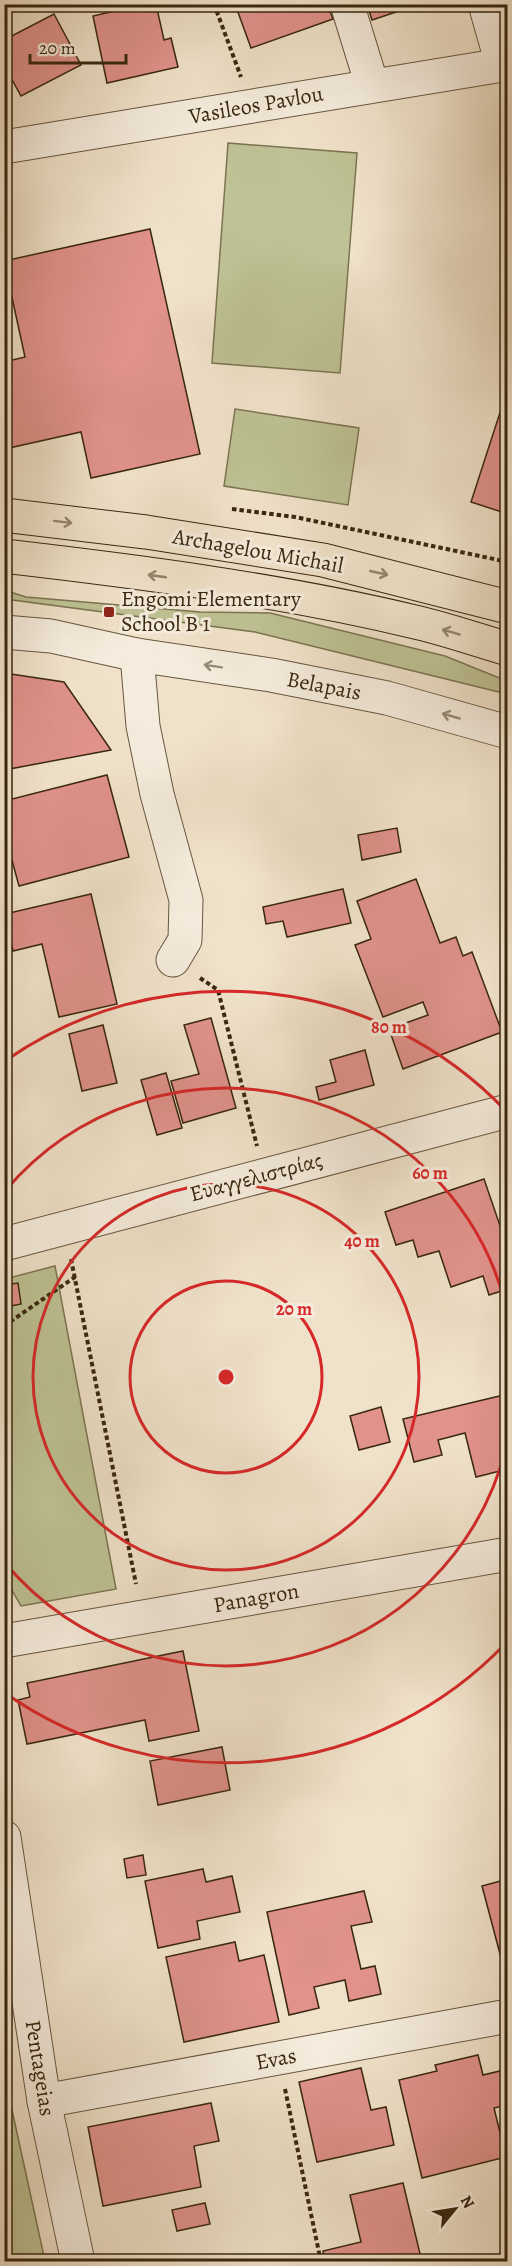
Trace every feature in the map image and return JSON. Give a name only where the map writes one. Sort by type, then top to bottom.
[{"type":"main road","name":"Archagelou Michail","points":[[4,515],[146,532],[323,560],[507,607]]},
{"type":"main road","name":"Archagelou Michail","points":[[4,556],[91,566],[303,598],[417,622],[507,649]]},
{"type":"street","points":[[347,4],[372,85]]},
{"type":"street","points":[[485,4],[505,64]]},
{"type":"street","name":"Vasileos Pavlou","points":[[4,147],[505,64]]},
{"type":"street","name":"Belapais","points":[[4,632],[51,636],[137,655],[271,675],[387,698],[507,732]]},
{"type":"street","points":[[137,655],[143,726],[157,794],[186,900],[185,940],[173,960]]},
{"type":"street","name":"Ευαγγελιστρίας","points":[[4,1244],[507,1111]]},
{"type":"street","name":"Panagron","points":[[4,1641],[507,1554]]},
{"type":"street","name":"Pentageias","points":[[4,1837],[44,2101],[78,2262]]},
{"type":"street","name":"Evas","points":[[44,2101],[507,2016]]},
{"type":"path","points":[[214,4],[252,106]]},
{"type":"path","points":[[173,960],[218,990],[264,1175]]},
{"type":"path","points":[[65,1228],[143,1617]]},
{"type":"path","points":[[4,1326],[75,1277]]},
{"type":"path","points":[[279,2058],[321,2262]]},
{"type":"green space","points":[[228,143],[357,153],[340,373],[212,363]]},
{"type":"green space","points":[[235,409],[359,428],[348,505],[224,486]]},
{"type":"green space","points":[[4,590],[26,597],[200,612],[270,613],[445,656],[507,681],[507,694],[255,632],[5,599]]},
{"type":"green space","points":[[55,1266],[116,1589],[21,1606],[5,1578],[5,1279]]},
{"type":"green space","points":[[5,2078],[45,2261],[5,2261]]},
{"type":"building","points":[[145,4],[156,4],[164,40],[171,38],[178,67],[107,83],[93,16]]},
{"type":"building","points":[[235,4],[327,4],[333,19],[251,48]]},
{"type":"building","points":[[367,4],[420,4],[372,20]]},
{"type":"building","points":[[54,14],[81,65],[21,96],[4,65],[4,40]]},
{"type":"building","points":[[150,229],[200,454],[91,478],[81,432],[9,448],[4,427],[4,362],[25,357],[4,261]]},
{"type":"building","points":[[508,388],[508,514],[471,502]]},
{"type":"building","points":[[4,673],[64,682],[111,750],[4,770]]},
{"type":"building","points":[[107,775],[129,857],[19,886],[4,831],[4,801]]},
{"type":"building","points":[[397,828],[401,852],[362,860],[358,835]]},
{"type":"building","points":[[416,879],[440,943],[456,937],[463,956],[472,952],[502,1032],[403,1069],[389,1029],[428,1015],[423,1002],[383,1017],[355,945],[371,939],[357,901]]},
{"type":"building","points":[[343,889],[351,923],[287,937],[283,921],[266,924],[263,907]]},
{"type":"building","points":[[91,894],[117,1004],[59,1017],[42,944],[13,951],[5,914]]},
{"type":"building","points":[[211,1018],[236,1108],[183,1123],[171,1081],[199,1074],[184,1025]]},
{"type":"building","points":[[103,1025],[117,1083],[82,1091],[69,1034]]},
{"type":"building","points":[[365,1050],[374,1085],[319,1100],[316,1087],[336,1082],[330,1060]]},
{"type":"building","points":[[166,1073],[182,1128],[157,1135],[141,1080]]},
{"type":"building","points":[[484,1179],[508,1249],[508,1289],[489,1295],[483,1276],[451,1287],[439,1251],[418,1257],[413,1240],[396,1245],[385,1212]]},
{"type":"building","points":[[18,1283],[21,1304],[6,1307],[4,1285]]},
{"type":"building","points":[[508,1394],[508,1469],[476,1477],[465,1433],[438,1440],[442,1455],[414,1462],[403,1419]]},
{"type":"building","points":[[381,1407],[390,1442],[359,1450],[350,1416]]},
{"type":"building","points":[[183,1651],[199,1731],[149,1741],[145,1720],[27,1744],[18,1700],[30,1697],[27,1683]]},
{"type":"building","points":[[222,1747],[230,1790],[158,1805],[150,1761]]},
{"type":"building","points":[[143,1855],[146,1875],[127,1878],[124,1859]]},
{"type":"building","points":[[203,1869],[206,1882],[232,1876],[240,1912],[197,1921],[200,1939],[158,1948],[145,1881]]},
{"type":"building","points":[[508,1879],[508,1968],[504,1969],[482,1886]]},
{"type":"building","points":[[364,1891],[372,1922],[351,1926],[361,1969],[375,1966],[381,1994],[349,2001],[345,1980],[314,1987],[319,2008],[289,2015],[267,1912]]},
{"type":"building","points":[[235,1942],[239,1961],[264,1955],[279,2022],[184,2042],[166,1957]]},
{"type":"building","points":[[478,2055],[483,2075],[504,2070],[508,2105],[494,2108],[506,2157],[422,2178],[399,2080],[437,2071],[435,2065]]},
{"type":"building","points":[[361,2068],[371,2110],[386,2107],[394,2145],[317,2162],[299,2082]]},
{"type":"building","points":[[211,2103],[219,2141],[194,2146],[201,2187],[103,2206],[88,2127]]},
{"type":"building","points":[[403,2183],[422,2262],[325,2262],[323,2251],[361,2242],[350,2195]]},
{"type":"building","points":[[205,2203],[210,2224],[177,2231],[172,2210]]},
{"type":"place","name":"Engomi Elementary School B 1","points":[[109,612]]}]
